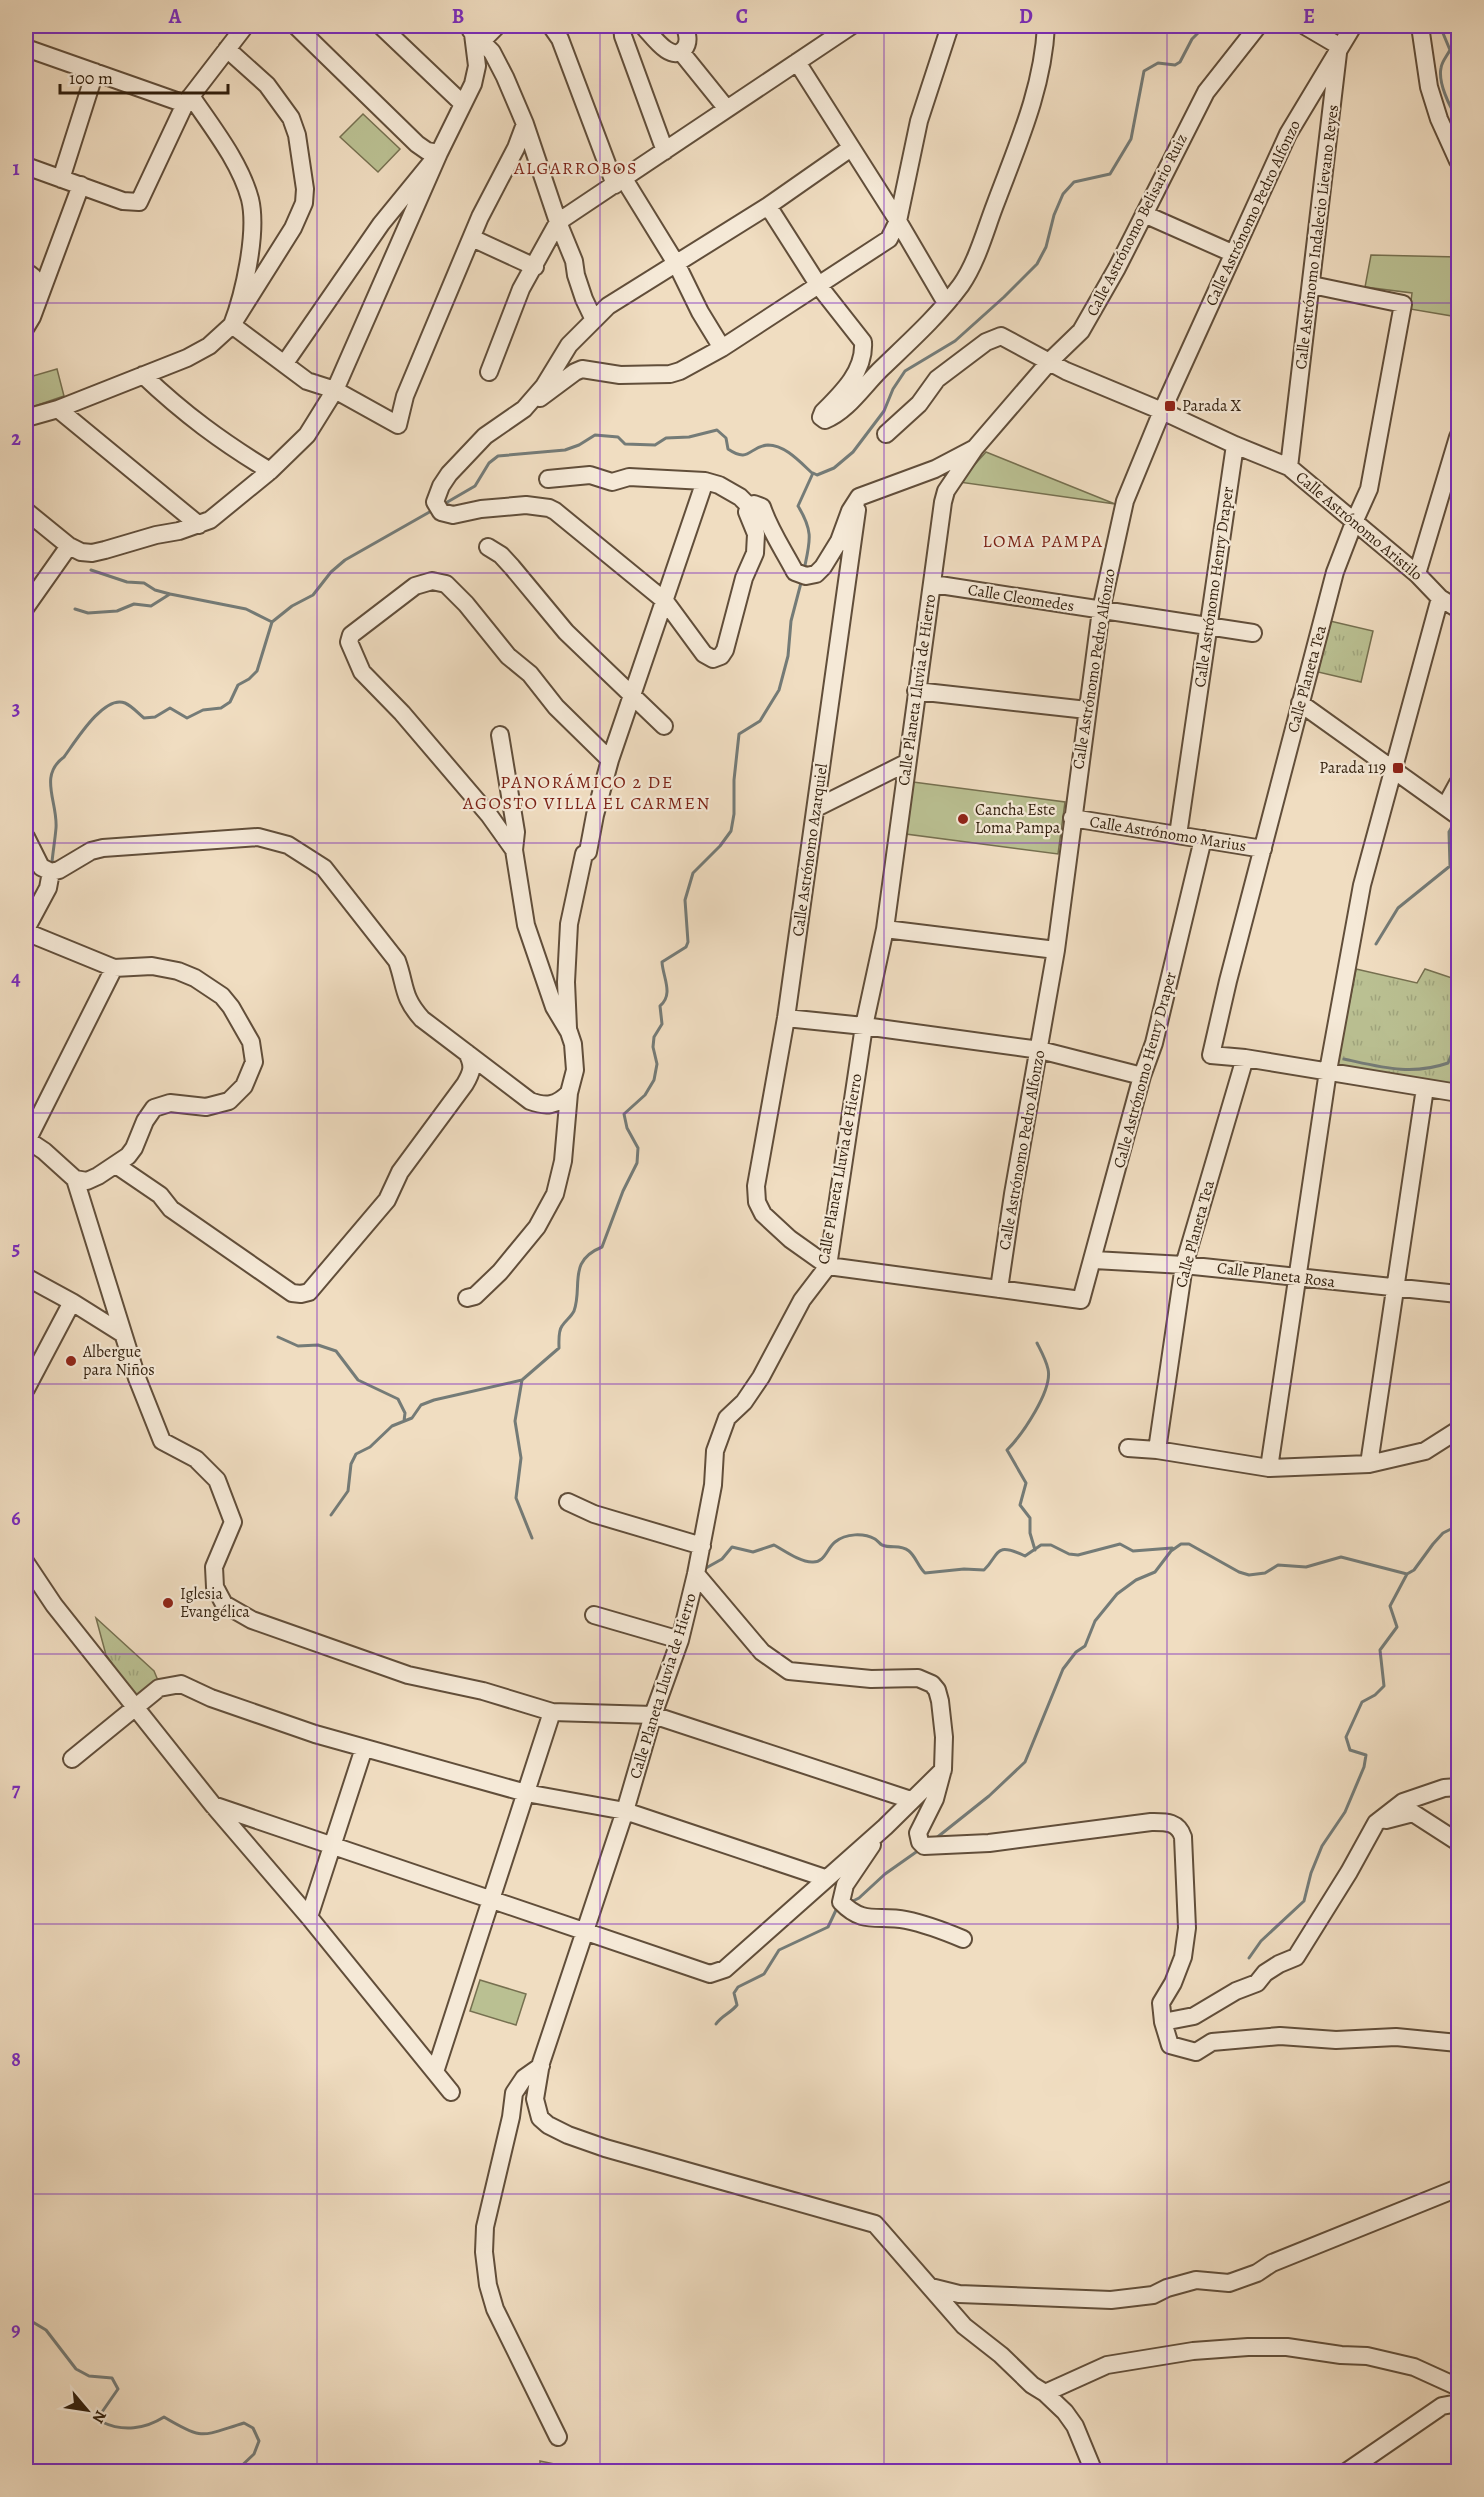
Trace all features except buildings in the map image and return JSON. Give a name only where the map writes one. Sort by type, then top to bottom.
[{"type":"street","points":[[26,166],[123,201],[139,202],[188,100],[245,26]]},
{"type":"street","points":[[296,26],[417,144],[427,151],[439,153]]},
{"type":"street","points":[[381,26],[463,104]]},
{"type":"street","points":[[473,32],[497,26]]},
{"type":"street","points":[[552,26],[560,39],[619,182],[677,265],[722,348]]},
{"type":"street","points":[[622,26],[623,36],[665,151]]},
{"type":"street","points":[[643,26],[667,51],[673,54],[681,52],[687,45],[688,36],[685,26]]},
{"type":"street","points":[[489,372],[521,289],[558,222],[851,26]]},
{"type":"street","points":[[749,506],[747,512],[756,534],[755,553],[744,578],[725,650],[721,656],[713,659],[704,654],[664,601],[572,524],[549,508],[526,505],[498,507],[453,515],[441,512],[437,508],[436,496],[448,474],[485,436],[569,375],[582,369],[620,375],[670,374],[722,348],[889,239],[898,221],[920,121],[950,26]]},
{"type":"street","points":[[768,206],[819,286],[863,342],[864,353],[849,385],[823,412],[821,417],[825,420],[837,413],[912,342],[962,284],[1025,130],[1045,50],[1046,26]]},
{"type":"street","name":"Calle Astrónomo Belisario Ruiz","points":[[859,497],[935,469],[975,448],[1050,361],[1081,331],[1101,298],[1206,92],[1258,26]]},
{"type":"street","points":[[1305,26],[1339,46]]},
{"type":"street","name":"Calle Astrónomo Pedro Alfonzo","points":[[999,1289],[1013,1194],[1056,950],[1101,610],[1125,501],[1232,253],[1288,134],[1353,26]]},
{"type":"street","points":[[1420,26],[1429,87],[1439,119],[1458,161]]},
{"type":"street","points":[[26,511],[69,546],[81,552],[92,553],[199,525],[210,520],[270,471],[307,435],[335,390],[439,153],[476,76],[477,56],[473,32]]},
{"type":"street","points":[[473,32],[492,52],[525,124],[558,222],[574,261],[576,275],[594,320]]},
{"type":"street","name":"Calle Astrónomo Indalecio Lievano Reyes","points":[[1289,467],[1339,46]]},
{"type":"street","points":[[26,48],[188,100],[237,170],[252,209],[249,267],[239,308],[232,325]]},
{"type":"street","points":[[26,418],[58,409],[186,358],[209,346],[232,325],[293,228],[304,203],[305,189],[300,151],[291,118],[267,85],[227,49]]},
{"type":"street","points":[[681,52],[727,110]]},
{"type":"street","points":[[797,62],[898,221],[946,303]]},
{"type":"street","points":[[61,178],[95,72]]},
{"type":"street","points":[[232,325],[308,381],[335,390],[398,425],[405,396],[480,217],[516,148],[525,124]]},
{"type":"street","points":[[524,409],[544,386],[568,345],[608,306],[677,265],[768,206],[851,148]]},
{"type":"street","points":[[285,363],[381,224],[439,153]]},
{"type":"street","points":[[26,327],[32,317],[81,185]]},
{"type":"street","points":[[882,196],[889,202],[895,203],[901,200],[905,192]]},
{"type":"street","points":[[1144,214],[1232,253]]},
{"type":"street","points":[[472,238],[535,267]]},
{"type":"street","points":[[26,272],[35,278],[39,296]]},
{"type":"street","name":"Calle Planeta Tea","points":[[1157,1449],[1184,1265],[1245,1058],[1212,1055],[1228,981],[1335,572],[1354,520],[1369,489],[1403,304],[1312,285]]},
{"type":"street","name":"Calle Astrónomo Aristilo","points":[[886,434],[919,404],[937,379],[986,342],[1001,336],[1066,371],[1289,467],[1417,574],[1440,598],[1458,609]]},
{"type":"street","points":[[143,375],[182,412],[223,443],[270,471]]},
{"type":"street","points":[[58,409],[199,525]]},
{"type":"street","points":[[1417,574],[1458,437]]},
{"type":"street","name":"Calle Astrónomo Henry Draper","points":[[1178,835],[1235,445]]},
{"type":"street","name":"Calle Planeta Lluvia de Hierro","points":[[975,448],[946,491],[916,691],[885,929],[864,1026],[828,1266],[802,1300],[761,1377],[744,1402],[727,1418],[715,1451],[714,1485],[680,1641],[653,1714],[625,1811],[541,2066],[535,2099],[540,2118],[548,2125],[604,2148],[875,2224],[964,2326],[1001,2355],[1032,2385],[1045,2393],[1076,2426],[1094,2472]]},
{"type":"street","points":[[548,479],[590,475],[612,482],[629,477],[705,481],[720,484],[749,506]]},
{"type":"street","points":[[568,1032],[566,982],[569,924],[584,854],[588,852],[591,843],[595,815],[631,695],[705,481]]},
{"type":"street","points":[[749,506],[754,504],[762,507],[771,532],[785,551],[795,572],[806,576],[816,574],[831,556],[850,511],[859,497]]},
{"type":"street","name":"Calle Astrónomo Azarquiel","points":[[828,1266],[774,1226],[757,1202],[756,1186],[786,1018],[859,497]]},
{"type":"street","points":[[26,607],[69,546]]},
{"type":"street","points":[[488,547],[501,555],[566,632],[664,726]]},
{"type":"street","points":[[514,850],[489,815],[402,713],[362,672],[349,642],[351,635],[415,586],[432,581],[446,584],[466,603],[508,656],[530,674],[556,707],[610,760]]},
{"type":"street","name":"Calle Cleomedes","points":[[933,585],[1253,633]]},
{"type":"street","points":[[1269,1468],[1328,1071],[1362,885],[1440,598]]},
{"type":"street","points":[[916,691],[1087,710]]},
{"type":"street","points":[[1300,703],[1452,810],[1458,783]]},
{"type":"street","points":[[467,1298],[475,1296],[500,1272],[546,1212],[555,1194],[561,1174],[569,1093],[575,1070],[573,1044],[554,1007],[526,925],[514,850],[516,832],[500,735]]},
{"type":"street","points":[[816,808],[906,763]]},
{"type":"street","name":"Calle Astrónomo Marius","points":[[1072,818],[1263,849]]},
{"type":"street","points":[[26,837],[41,867],[51,872],[59,870],[91,851],[103,848],[258,837],[288,845],[324,868],[397,961],[402,974],[404,991],[411,1007],[422,1018],[536,1103],[552,1105],[561,1101],[569,1093]]},
{"type":"street","name":"Calle Astrónomo Henry Draper","points":[[999,1289],[1082,1300],[1142,1076],[1155,1043],[1203,839]]},
{"type":"street","points":[[51,872],[48,888],[26,931],[114,968],[152,966],[178,971],[211,988],[231,1006],[251,1042],[254,1062],[244,1086],[229,1101],[206,1107],[170,1103],[154,1108],[145,1121],[134,1148],[116,1165],[87,1181],[75,1179]]},
{"type":"street","points":[[885,929],[1056,950]]},
{"type":"street","points":[[114,968],[26,1141],[44,1151],[75,1179],[137,1378],[162,1441],[196,1459],[217,1480],[233,1522],[214,1567],[215,1587],[224,1604],[252,1620],[408,1675],[483,1691],[552,1712],[653,1714],[911,1800]]},
{"type":"street","points":[[786,1018],[864,1026],[1040,1050],[1142,1076]]},
{"type":"street","points":[[116,1165],[160,1195],[171,1209],[292,1293],[309,1292],[387,1200],[400,1172],[465,1084],[473,1063],[467,1053]]},
{"type":"street","points":[[1245,1058],[1458,1093]]},
{"type":"street","points":[[1369,1464],[1425,1088]]},
{"type":"street","name":"Calle Planeta Rosa","points":[[1094,1260],[1184,1265],[1458,1294]]},
{"type":"street","points":[[828,1266],[999,1289]]},
{"type":"street","points":[[26,1277],[123,1334]]},
{"type":"street","points":[[26,1389],[72,1302]]},
{"type":"street","points":[[1128,1448],[1157,1449],[1269,1468],[1369,1464],[1425,1451],[1458,1430]]},
{"type":"street","points":[[568,1502],[594,1514],[702,1546]]},
{"type":"street","points":[[26,1563],[54,1605],[213,1805],[309,1917],[451,2092]]},
{"type":"street","points":[[696,1574],[762,1652],[789,1671],[871,1678],[918,1678],[932,1684],[937,1690],[944,1737],[943,1769],[935,1798],[918,1833],[920,1842],[927,1847],[958,1843],[989,1844],[1151,1822],[1170,1822],[1176,1826],[1183,1837],[1186,1928],[1183,1957],[1173,1983],[1161,2003],[1162,2022],[1170,2045],[1196,2052],[1212,2042],[1280,2036],[1336,2040],[1396,2037],[1458,2043]]},
{"type":"street","points":[[594,1615],[680,1641]]},
{"type":"street","points":[[72,1759],[159,1688],[181,1684],[219,1701],[315,1734],[526,1792],[625,1811],[825,1878]]},
{"type":"street","points":[[435,2072],[552,1712]]},
{"type":"street","points":[[309,1917],[364,1748]]},
{"type":"street","points":[[213,1805],[702,1973],[717,1973],[885,1827],[943,1769]]},
{"type":"street","points":[[1162,2022],[1194,2016],[1236,1991],[1257,1983],[1265,1973],[1296,1957],[1349,1872],[1376,1823],[1403,1802],[1444,1788],[1458,1787]]},
{"type":"street","points":[[1376,1823],[1413,1813],[1458,1842]]},
{"type":"street","points":[[885,1827],[845,1885],[841,1902],[852,1914],[870,1918],[903,1919],[942,1930],[963,1939]]},
{"type":"street","points":[[541,2066],[524,2078],[514,2093],[511,2117],[485,2227],[484,2252],[488,2285],[495,2309],[558,2437]]},
{"type":"street","points":[[931,2287],[959,2294],[1111,2300],[1153,2295],[1167,2288],[1196,2280],[1229,2283],[1257,2274],[1272,2263],[1443,2192],[1458,2188]]},
{"type":"street","points":[[1045,2393],[1107,2365],[1193,2351],[1248,2347],[1287,2347],[1341,2355],[1367,2356],[1414,2367],[1458,2387]]},
{"type":"street","points":[[1346,2472],[1442,2406],[1458,2403]]},
{"type":"green space","points":[[363,114],[400,149],[378,172],[340,137]]},
{"type":"green space","points":[[1371,255],[1458,257],[1458,317],[1410,309],[1412,293],[1365,287]]},
{"type":"green space","points":[[57,369],[64,396],[26,409],[26,378]]},
{"type":"green space","points":[[986,452],[1115,504],[959,482]]},
{"type":"green space","points":[[1330,621],[1373,631],[1361,682],[1318,672]]},
{"type":"green space","points":[[913,782],[1065,802],[1058,854],[906,834]]},
{"type":"green space","points":[[1356,969],[1417,983],[1425,969],[1458,980],[1458,1085],[1337,1066]]},
{"type":"green space","points":[[96,1618],[154,1671],[159,1683],[136,1697],[106,1655]]},
{"type":"green space","points":[[480,1980],[526,1994],[516,2025],[470,2011]]},
{"type":"green space","points":[[540,2461],[588,2471],[540,2471]]},
{"type":"waterway","points":[[804,570],[809,530],[798,506],[813,473],[817,475],[834,468],[853,452],[884,411],[893,389],[905,371],[955,341],[1037,264],[1046,247],[1054,215],[1063,194],[1074,182],[1110,174],[1131,139],[1144,71],[1158,63],[1175,65],[1180,62],[1192,39],[1205,26]]},
{"type":"waterway","points":[[1440,26],[1450,50],[1443,61],[1441,80],[1451,108],[1458,118]]},
{"type":"waterway","points":[[444,504],[475,486],[489,463],[498,456],[565,450],[595,435],[618,437],[625,444],[655,445],[666,438],[689,437],[717,430],[726,438],[728,449],[735,453],[745,455],[762,446],[774,446],[792,455],[812,473]]},
{"type":"waterway","points":[[52,862],[56,828],[51,790],[52,772],[99,712],[117,702],[128,704],[144,718],[155,717],[170,708],[187,718],[203,710],[221,708],[230,702],[238,685],[257,671],[272,622],[292,606],[313,595],[331,572],[345,560],[433,510]]},
{"type":"waterway","points":[[91,570],[127,582],[144,583],[155,590],[170,594]]},
{"type":"waterway","points":[[331,1515],[348,1491],[351,1464],[356,1454],[370,1447],[392,1426],[412,1418],[421,1405],[434,1400],[522,1380],[559,1348],[561,1328],[574,1311],[580,1267],[584,1259],[602,1247],[623,1191],[637,1163],[638,1148],[627,1128],[624,1114],[645,1095],[654,1080],[657,1064],[653,1047],[654,1037],[662,1024],[660,1006],[667,991],[662,962],[686,947],[688,942],[685,900],[693,873],[720,846],[731,831],[739,734],[760,721],[779,690],[788,656],[791,621],[802,579]]},
{"type":"waterway","points":[[75,609],[88,613],[117,611],[134,604],[151,606],[170,594],[246,609],[272,622]]},
{"type":"waterway","points":[[1376,944],[1398,908],[1450,866],[1449,832],[1454,823]]},
{"type":"waterway","points":[[1344,1059],[1396,1069],[1434,1067],[1448,1063],[1458,1039]]},
{"type":"waterway","points":[[278,1337],[298,1346],[318,1345],[336,1351],[358,1380],[398,1399],[405,1413],[404,1421]]},
{"type":"waterway","points":[[1035,1550],[1030,1533],[1030,1518],[1020,1505],[1026,1483],[1007,1450],[1035,1412],[1046,1388],[1048,1369],[1037,1343]]},
{"type":"waterway","points":[[522,1380],[515,1421],[521,1458],[516,1498],[532,1538]]},
{"type":"waterway","points":[[935,1839],[989,1796],[1025,1762],[1063,1669],[1076,1652],[1085,1646],[1095,1621],[1117,1594],[1136,1580],[1155,1572],[1171,1551],[1181,1544],[1189,1544],[1239,1572],[1249,1575],[1265,1573],[1278,1565],[1306,1567],[1341,1557],[1407,1574],[1414,1570],[1443,1533],[1451,1529],[1458,1534]]},
{"type":"waterway","points":[[706,1568],[722,1559],[732,1547],[753,1552],[774,1545],[807,1562],[816,1562],[823,1558],[839,1539],[855,1535],[871,1537],[882,1545],[906,1549],[925,1573],[964,1569],[984,1570],[1002,1550],[1025,1556],[1041,1545],[1051,1545],[1069,1554],[1078,1555],[1120,1544],[1133,1551],[1172,1548]]},
{"type":"waterway","points":[[1249,1958],[1261,1941],[1304,1901],[1311,1873],[1322,1846],[1345,1812],[1364,1767],[1366,1755],[1350,1750],[1346,1737],[1362,1702],[1375,1695],[1384,1686],[1380,1650],[1397,1627],[1390,1606],[1407,1574]]},
{"type":"waterway","points":[[851,1902],[919,1850]]},
{"type":"waterway","points":[[716,2024],[737,2005],[734,1993],[738,1987],[764,1974],[779,1950],[828,1927],[837,1908]]},
{"type":"waterway","points":[[26,2318],[46,2330],[76,2369],[89,2376],[112,2378],[118,2389],[102,2412],[102,2422],[118,2427],[134,2428],[164,2417],[187,2430],[203,2434],[244,2423],[253,2428],[259,2441],[254,2454],[235,2472]]},
{"type":"place","name":"Parada X","points":[[1170,406]]},
{"type":"place","name":"Parada 119","points":[[1398,768]]},
{"type":"place","name":"Cancha Este Loma Pampa","points":[[963,819]]},
{"type":"place","name":"Albergue para Niños","points":[[71,1361]]},
{"type":"place","name":"Iglesia Evangélica","points":[[168,1603]]},
{"type":"district","name":"ALGARROBOS","points":[[576,168]]},
{"type":"district","name":"LOMA PAMPA","points":[[1043,541]]},
{"type":"district","name":"PANORÁMICO 2 DE AGOSTO VILLA EL CARMEN","points":[[587,792]]}]
